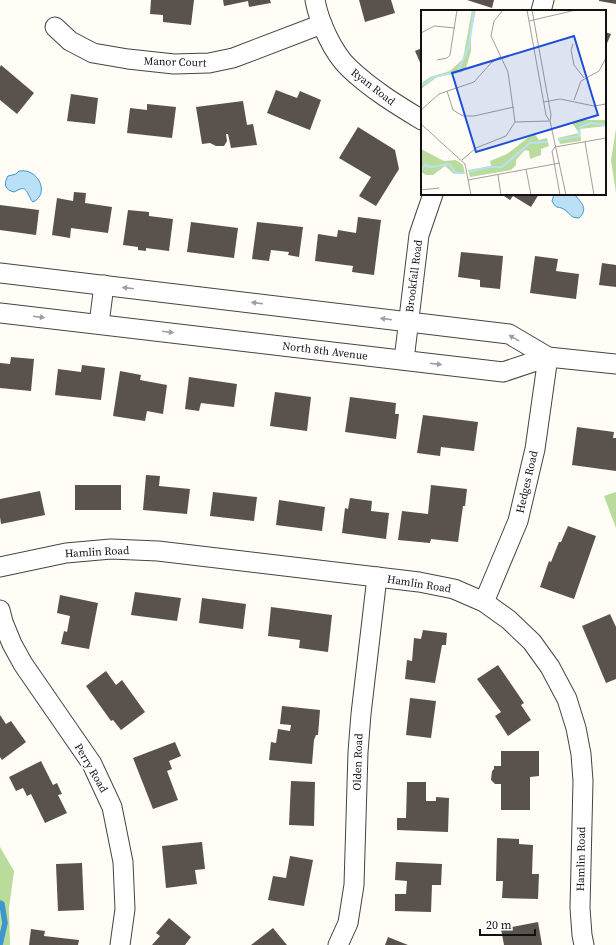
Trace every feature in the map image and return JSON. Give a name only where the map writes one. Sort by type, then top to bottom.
[{"type":"street","name":"Ryan Road","points":[[315,0],[322,24],[334,47],[348,67],[399,106],[421,119]]},
{"type":"street","points":[[541,10],[544,0]]},
{"type":"street","name":"Manor Court","points":[[55,27],[70,41],[93,53],[128,59],[174,64],[209,64],[233,58],[322,24]]},
{"type":"street","name":"Brookfall Road","points":[[404,360],[419,235],[433,195]]},
{"type":"street","name":"North 8th Avenue","points":[[0,273],[509,334],[548,357]]},
{"type":"street","points":[[99,324],[104,285]]},
{"type":"street","name":"North 8th Avenue","points":[[0,313],[503,372],[548,357],[616,364]]},
{"type":"street","name":"Hedges Road","points":[[484,602],[518,521],[535,449],[548,357]]},
{"type":"street","name":"Hamlin Road","points":[[0,567],[66,553],[111,550],[158,551],[419,582],[454,589],[484,602],[509,620],[537,648],[550,667],[567,698],[576,728],[581,754],[582,781],[580,908],[584,945]]},
{"type":"street","name":"Olden Road","points":[[338,945],[348,923],[354,885],[360,721],[377,577]]},
{"type":"street","name":"Perry Road","points":[[0,610],[3,622],[23,664],[92,764],[112,807],[123,862],[125,909],[120,945]]},
{"type":"green space","points":[[616,129],[616,193],[611,160]]},
{"type":"green space","points":[[616,492],[616,528],[604,496]]},
{"type":"green space","points":[[0,847],[14,871],[9,908],[10,945],[0,945]]},
{"type":"water","points":[[19,171],[32,173],[40,182],[41,193],[33,202],[25,189],[20,189],[14,192],[9,190],[5,184],[8,176],[16,174]]},
{"type":"water","points":[[554,195],[575,195],[583,206],[584,209],[582,215],[579,218],[571,216],[567,211],[555,206],[552,201]]},
{"type":"building","points":[[151,0],[194,0],[191,25],[163,22],[163,15],[150,14]]},
{"type":"building","points":[[223,0],[270,0],[271,3],[249,7],[248,1],[224,6]]},
{"type":"building","points":[[359,0],[391,0],[395,13],[365,22]]},
{"type":"building","points":[[467,0],[494,0],[492,8]]},
{"type":"building","points":[[616,0],[616,4],[599,1]]},
{"type":"building","points":[[606,32],[611,34],[606,46]]},
{"type":"building","points":[[421,48],[421,65],[415,51]]},
{"type":"building","points":[[1,65],[34,93],[17,114],[0,100]]},
{"type":"building","points":[[276,90],[297,98],[300,91],[321,100],[310,130],[267,113]]},
{"type":"building","points":[[71,94],[98,98],[95,124],[67,121]]},
{"type":"building","points":[[243,101],[247,125],[253,124],[257,145],[231,148],[228,134],[226,134],[227,141],[224,146],[216,146],[210,143],[202,144],[196,107]]},
{"type":"building","points":[[147,104],[176,107],[172,138],[127,133],[130,108],[147,110]]},
{"type":"building","points":[[358,127],[395,150],[399,169],[376,206],[359,196],[371,177],[339,158]]},
{"type":"building","points":[[74,192],[86,193],[85,203],[112,207],[108,233],[71,228],[70,238],[52,235],[57,198],[73,201]]},
{"type":"building","points":[[502,195],[538,195],[531,207],[513,196],[510,200]]},
{"type":"building","points":[[0,205],[39,210],[36,235],[0,230]]},
{"type":"building","points":[[128,210],[149,212],[149,216],[173,219],[169,251],[146,248],[146,251],[138,250],[138,247],[123,245]]},
{"type":"building","points":[[358,217],[381,220],[374,275],[352,272],[353,266],[315,261],[318,234],[337,237],[338,230],[356,233]]},
{"type":"building","points":[[191,222],[238,228],[234,258],[187,252]]},
{"type":"building","points":[[257,222],[303,227],[299,257],[288,255],[289,252],[271,250],[269,261],[252,259]]},
{"type":"building","points":[[461,252],[503,256],[500,289],[480,287],[480,280],[458,277]]},
{"type":"building","points":[[535,256],[558,259],[556,271],[579,274],[576,299],[530,293]]},
{"type":"building","points":[[602,263],[616,265],[616,287],[599,285]]},
{"type":"building","points":[[11,357],[34,359],[31,391],[0,388],[0,363],[10,364]]},
{"type":"building","points":[[82,365],[105,368],[101,400],[55,395],[58,369],[81,372]]},
{"type":"building","points":[[120,371],[141,375],[140,380],[167,385],[163,414],[147,411],[145,421],[113,416]]},
{"type":"building","points":[[189,377],[237,384],[234,407],[201,403],[199,411],[185,409]]},
{"type":"building","points":[[275,392],[311,397],[307,431],[270,426]]},
{"type":"building","points":[[350,397],[396,403],[395,414],[399,414],[396,439],[345,432]]},
{"type":"building","points":[[423,415],[478,422],[474,451],[441,447],[440,456],[417,453]]},
{"type":"building","points":[[577,427],[614,432],[613,438],[616,438],[616,471],[572,465]]},
{"type":"building","points":[[146,475],[160,476],[159,486],[190,489],[187,514],[143,510]]},
{"type":"building","points":[[75,485],[121,485],[121,510],[75,510]]},
{"type":"building","points":[[431,485],[467,489],[458,542],[431,539],[430,543],[398,540],[402,511],[428,514]]},
{"type":"building","points":[[40,491],[45,515],[1,524],[0,499]]},
{"type":"building","points":[[213,492],[257,497],[254,521],[210,516]]},
{"type":"building","points":[[350,498],[372,501],[371,511],[389,513],[386,539],[342,533],[345,508],[348,509]]},
{"type":"building","points":[[279,500],[325,507],[322,531],[276,525]]},
{"type":"building","points":[[568,526],[596,536],[574,599],[540,587],[549,561],[551,562],[559,542],[561,542]]},
{"type":"building","points":[[135,592],[181,598],[177,621],[131,615]]},
{"type":"building","points":[[60,595],[98,603],[89,649],[61,644],[64,631],[67,632],[70,616],[57,613]]},
{"type":"building","points":[[202,598],[246,604],[243,629],[199,623]]},
{"type":"building","points":[[271,607],[332,615],[328,652],[299,648],[300,640],[268,636]]},
{"type":"building","points":[[610,614],[616,627],[616,679],[606,683],[582,626]]},
{"type":"building","points":[[423,630],[447,633],[446,645],[442,645],[435,683],[405,679],[407,660],[412,661],[414,638],[421,639]]},
{"type":"building","points":[[498,665],[524,703],[521,705],[531,720],[508,736],[495,716],[501,712],[477,679]]},
{"type":"building","points":[[106,671],[116,685],[122,680],[145,712],[121,730],[113,720],[111,721],[86,686]]},
{"type":"building","points":[[410,698],[436,701],[431,738],[406,735]]},
{"type":"building","points":[[282,706],[320,710],[318,735],[316,735],[314,740],[312,764],[269,760],[271,742],[276,743],[278,729],[290,731],[291,725],[280,724]]},
{"type":"building","points":[[0,715],[6,724],[11,721],[26,742],[2,760],[0,757]]},
{"type":"building","points":[[175,742],[181,756],[169,761],[172,769],[167,771],[178,800],[153,809],[133,758]]},
{"type":"building","points":[[501,751],[539,751],[539,776],[530,777],[530,810],[501,810],[501,784],[495,784],[491,780],[494,766],[501,766]]},
{"type":"building","points":[[41,761],[53,785],[57,783],[62,794],[58,795],[67,813],[45,823],[31,794],[27,796],[23,788],[16,791],[9,777]]},
{"type":"building","points":[[291,781],[315,782],[314,826],[289,825]]},
{"type":"building","points":[[407,782],[426,782],[426,801],[436,801],[436,797],[449,798],[448,832],[397,830],[397,818],[406,818]]},
{"type":"building","points":[[497,838],[519,839],[519,844],[533,845],[532,874],[539,874],[538,899],[502,898],[503,881],[496,881]]},
{"type":"building","points":[[202,842],[205,869],[195,870],[197,884],[166,888],[162,846]]},
{"type":"building","points":[[290,856],[313,860],[304,906],[268,900],[273,876],[286,878]]},
{"type":"building","points":[[396,862],[442,864],[441,885],[432,885],[431,912],[395,911],[395,894],[406,894],[407,881],[395,880]]},
{"type":"building","points":[[82,863],[84,910],[58,911],[56,864]]},
{"type":"building","points":[[169,918],[191,937],[185,945],[152,945],[160,936],[156,933]]},
{"type":"building","points":[[538,922],[542,945],[504,945],[501,929]]},
{"type":"building","points":[[273,928],[287,945],[251,945]]},
{"type":"building","points":[[31,929],[45,931],[44,936],[79,940],[78,945],[29,945]]},
{"type":"building","points":[[388,937],[408,945],[385,945]]},
{"type":"waterway","points":[[0,903],[2,904],[5,923],[0,945]]}]
